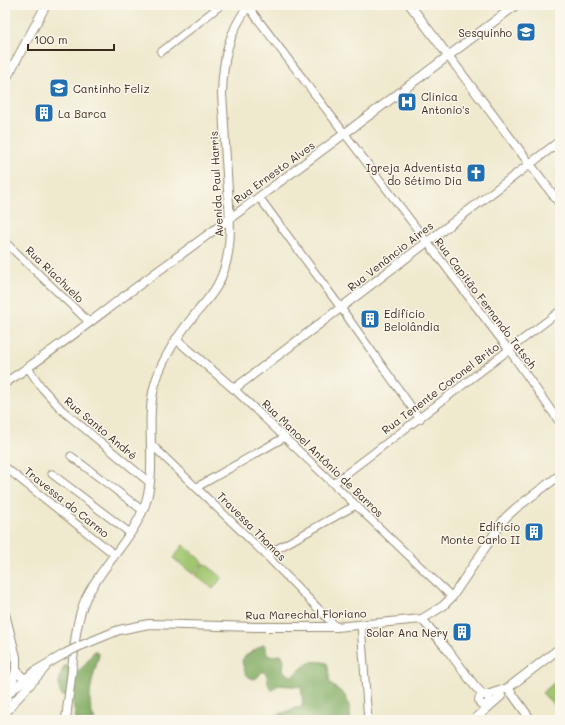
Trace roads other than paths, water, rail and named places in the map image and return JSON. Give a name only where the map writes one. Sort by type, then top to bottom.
[{"type":"main road","points":[[5,81],[46,5]]},
{"type":"main road","name":"Avenida Paul Harris","points":[[66,720],[74,640],[85,600],[95,582],[130,533],[145,504],[149,482],[151,412],[154,388],[161,368],[176,339],[210,296],[217,286],[224,271],[229,247],[230,219],[222,74],[231,35],[238,20],[248,5]]},
{"type":"main road","points":[[410,5],[560,204]]},
{"type":"main road","name":"Rua Ernesto Alves","points":[[5,383],[28,368],[345,134],[516,5]]},
{"type":"main road","name":"Rua Venâncio Aires","points":[[234,389],[560,141]]},
{"type":"main road","name":"Rua Manoel Antônio de Barros","points":[[176,339],[234,389]]},
{"type":"main road","name":"Rua Marechal Floriano","points":[[7,691],[66,653],[89,642],[119,630],[149,624],[256,627],[336,627],[422,619],[443,606],[452,597],[505,518],[560,475]]},
{"type":"main road","points":[[5,614],[16,657],[16,670],[7,691]]},
{"type":"main road","points":[[422,619],[484,699]]},
{"type":"main road","points":[[475,718],[484,699],[508,688],[560,648]]},
{"type":"main road","points":[[5,702],[16,657]]},
{"type":"main road","points":[[5,714],[51,662]]},
{"type":"main road","points":[[16,670],[25,678]]},
{"type":"main road","points":[[508,688],[531,720]]},
{"type":"main road","points":[[484,699],[507,694],[514,696]]},
{"type":"main road","points":[[475,718],[501,696]]},
{"type":"street","points":[[161,52],[221,5]]},
{"type":"street","name":"Rua Capitão Fernando Tatsch","points":[[248,5],[509,350],[560,423]]},
{"type":"street","points":[[259,197],[341,308],[420,419]]},
{"type":"street","name":"Rua Riachuelo","points":[[5,242],[89,322]]},
{"type":"street","name":"Rua Tenente Coronel Brito","points":[[334,483],[560,311]]},
{"type":"street","name":"Rua Santo André","points":[[28,368],[42,388],[62,410],[149,482]]},
{"type":"street","name":"Rua Manoel Antônio de Barros","points":[[234,389],[285,436],[452,597]]},
{"type":"street","points":[[197,487],[285,436]]},
{"type":"street","name":"Travessa Thomas","points":[[151,444],[266,555],[336,627]]},
{"type":"street","points":[[71,456],[142,510]]},
{"type":"street","name":"Travessa do Carmo","points":[[5,467],[115,555]]},
{"type":"street","points":[[52,474],[130,533]]},
{"type":"street","points":[[266,555],[356,504]]},
{"type":"street","points":[[361,625],[368,720]]},
{"type":"place","name":"Sesquinho","points":[[526,32]]},
{"type":"place","name":"Cantinho Feliz","points":[[59,88]]},
{"type":"place","name":"Clínica Antonio's","points":[[407,102]]},
{"type":"place","name":"La Barca","points":[[44,113]]},
{"type":"place","name":"Igreja Adventista do Sétimo Dia","points":[[476,173]]},
{"type":"place","name":"Edifício Belolândia","points":[[370,319]]},
{"type":"place","name":"Edifício Monte Carlo II","points":[[534,532]]},
{"type":"place","name":"Solar Ana Nery","points":[[462,632]]}]
